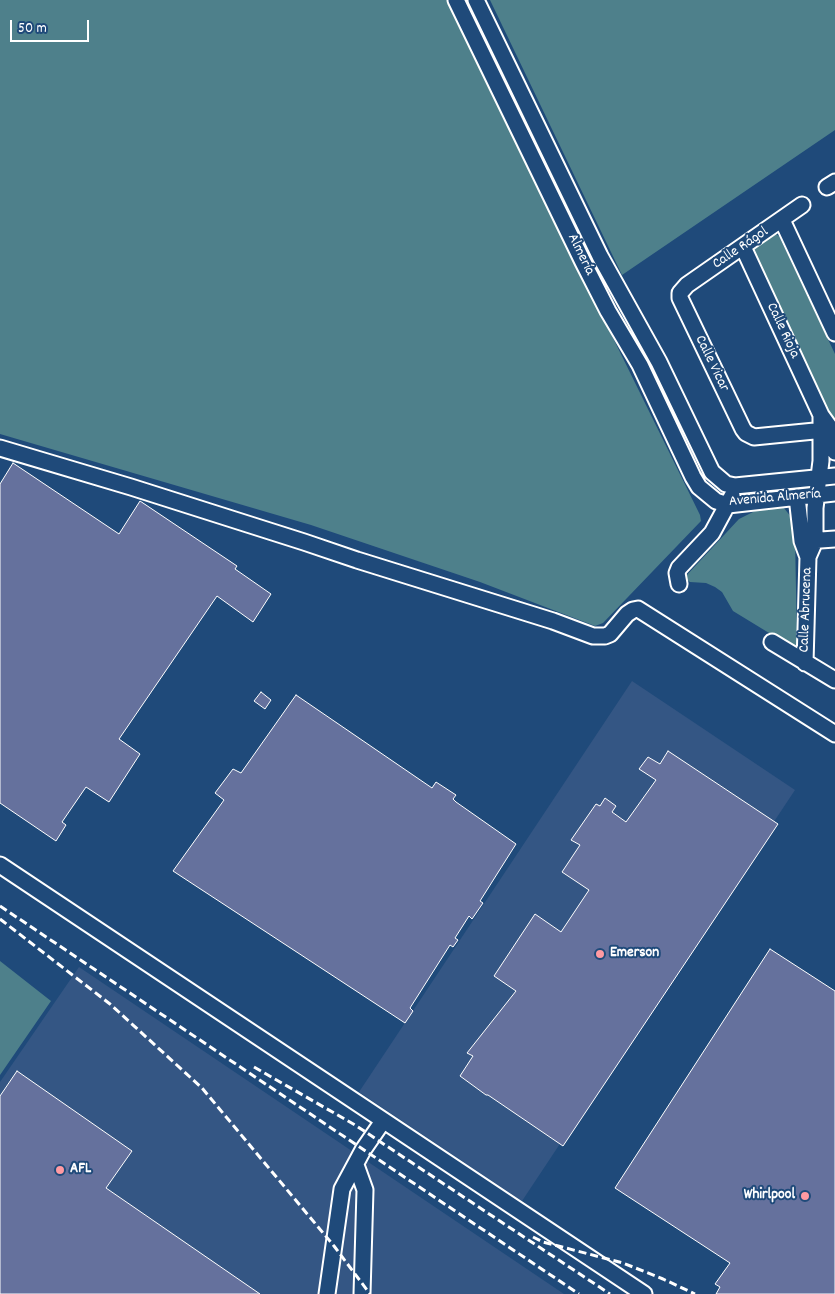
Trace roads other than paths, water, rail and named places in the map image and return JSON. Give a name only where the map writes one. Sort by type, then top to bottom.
[{"type":"street","name":"Almería","points":[[456,0],[583,262],[608,311],[644,372],[693,477],[699,487],[722,503]]},
{"type":"street","name":"Almería","points":[[476,0],[600,256],[659,362],[707,465],[718,478]]},
{"type":"street","points":[[497,85],[514,77]]},
{"type":"street","name":"Calle Rágol","points":[[680,293],[687,286],[802,205]]},
{"type":"street","points":[[782,220],[835,333]]},
{"type":"street","name":"Calle Rioja","points":[[743,247],[828,430],[835,452]]},
{"type":"street","points":[[583,262],[600,256]]},
{"type":"street","name":"Calle Vicar","points":[[680,293],[681,303],[746,433],[754,437],[828,430]]},
{"type":"street","points":[[816,496],[821,452],[828,430]]},
{"type":"street","points":[[0,448],[131,487],[593,636],[610,634],[627,614],[633,610],[638,610],[835,734]]},
{"type":"street","name":"Avenida Almería","points":[[718,478],[726,484],[736,486],[835,476]]},
{"type":"street","points":[[679,584],[677,573],[679,568],[712,533],[722,503],[736,486]]},
{"type":"street","name":"Avenida Almería","points":[[722,503],[797,498],[835,493]]},
{"type":"street","name":"Calle Abrucena","points":[[805,663],[808,541],[814,519],[816,496]]},
{"type":"street","points":[[797,498],[808,541],[835,539]]},
{"type":"street","points":[[772,642],[835,680]]},
{"type":"street","points":[[0,865],[644,1294]]},
{"type":"street","points":[[326,1294],[344,1183],[383,1121]]},
{"type":"street","points":[[356,1165],[365,1190],[362,1294]]},
{"type":"railway","points":[[0,906],[579,1294]]},
{"type":"railway","points":[[0,919],[110,1004],[202,1088],[334,1246],[370,1294]]},
{"type":"railway","points":[[254,1067],[355,1125],[610,1294]]},
{"type":"railway","points":[[533,1237],[543,1242],[623,1263],[695,1294]]},
{"type":"place","name":"Emerson","points":[[600,954]]},
{"type":"place","name":"AFL","points":[[60,1170]]},
{"type":"place","name":"Whirlpool","points":[[805,1196]]}]
